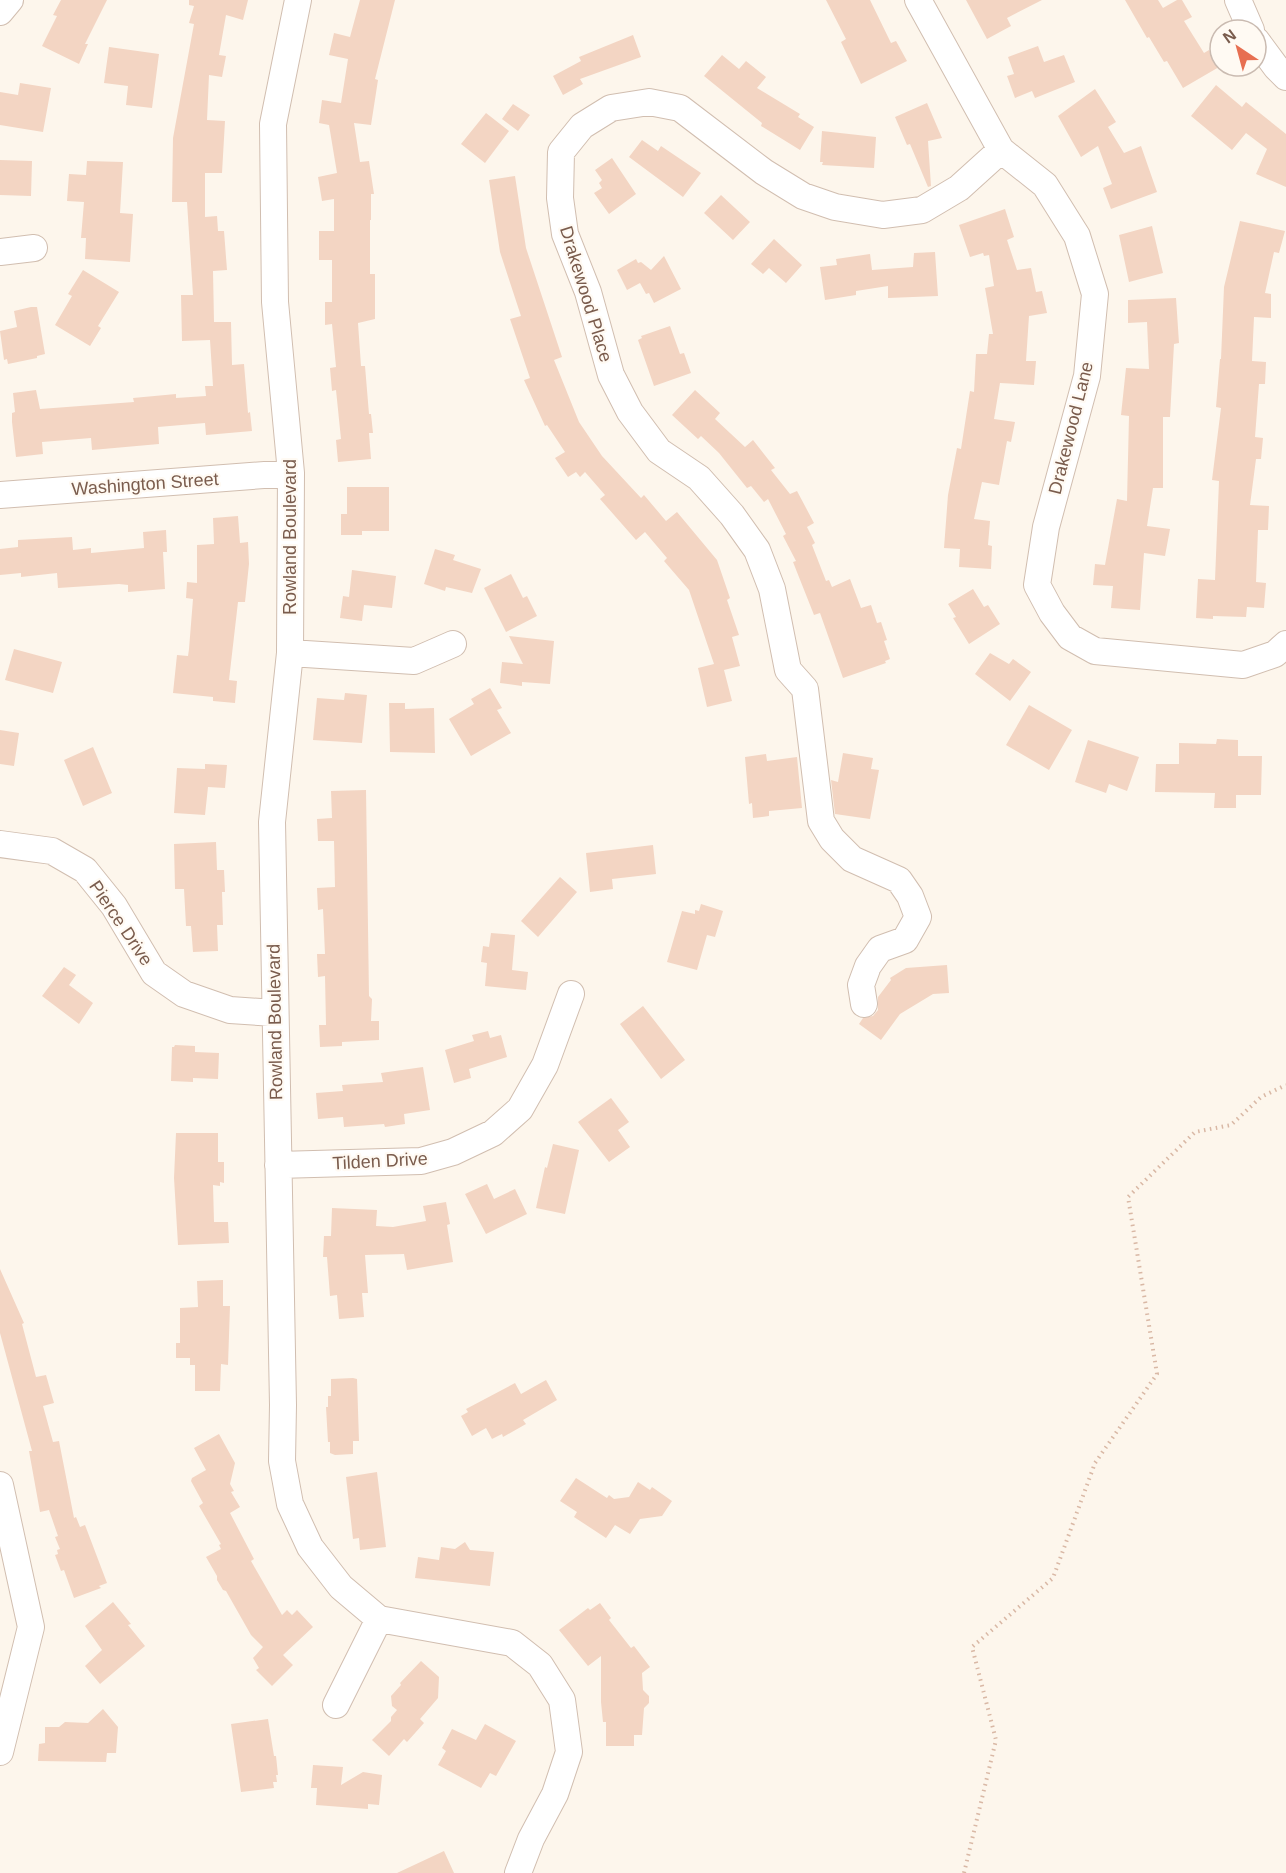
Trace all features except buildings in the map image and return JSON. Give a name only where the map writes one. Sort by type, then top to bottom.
[{"type":"street","points":[[0,12],[10,0]]},
{"type":"street","name":"Rowland Boulevard","points":[[298,0],[273,124],[275,302],[291,472],[290,653],[272,822],[283,1405],[282,1461],[290,1504],[310,1547],[341,1587],[379,1619],[512,1643],[540,1665],[562,1700],[569,1752],[555,1794],[531,1839],[518,1873]]},
{"type":"street","name":"Drakewood Lane","points":[[918,0],[1001,150],[1045,185],[1077,236],[1095,294],[1087,376],[1046,527],[1037,585],[1052,613],[1070,637],[1095,651],[1243,665],[1275,654],[1286,644]]},
{"type":"street","points":[[1238,0],[1246,18]]},
{"type":"street","points":[[1268,56],[1286,77]]},
{"type":"street","name":"Drakewood Place","points":[[864,1004],[861,985],[868,966],[880,949],[905,940],[918,917],[910,896],[899,880],[852,859],[832,839],[821,820],[805,689],[788,670],[772,589],[757,550],[732,515],[699,478],[659,451],[630,412],[611,375],[588,291],[565,234],[560,198],[561,152],[582,126],[611,108],[649,102],[680,108],[764,172],[803,196],[835,207],[883,215],[922,210],[959,188],[1001,150]]},
{"type":"street","points":[[0,252],[34,248]]},
{"type":"street","name":"Washington Street","points":[[0,495],[291,472]]},
{"type":"street","points":[[290,653],[414,661],[453,644]]},
{"type":"street","name":"Pierce Drive","points":[[0,844],[52,851],[85,870],[114,906],[153,973],[183,994],[230,1010],[275,1013]]},
{"type":"street","name":"Tilden Drive","points":[[278,1165],[421,1161],[453,1152],[493,1133],[520,1109],[545,1065],[571,994]]},
{"type":"street","points":[[0,1485],[31,1627],[0,1752]]},
{"type":"street","points":[[336,1705],[379,1619]]},
{"type":"path","points":[[963,1873],[996,1740],[972,1647],[1053,1578],[1095,1463],[1156,1374],[1128,1197],[1195,1132],[1231,1125],[1261,1097],[1286,1085]]}]
